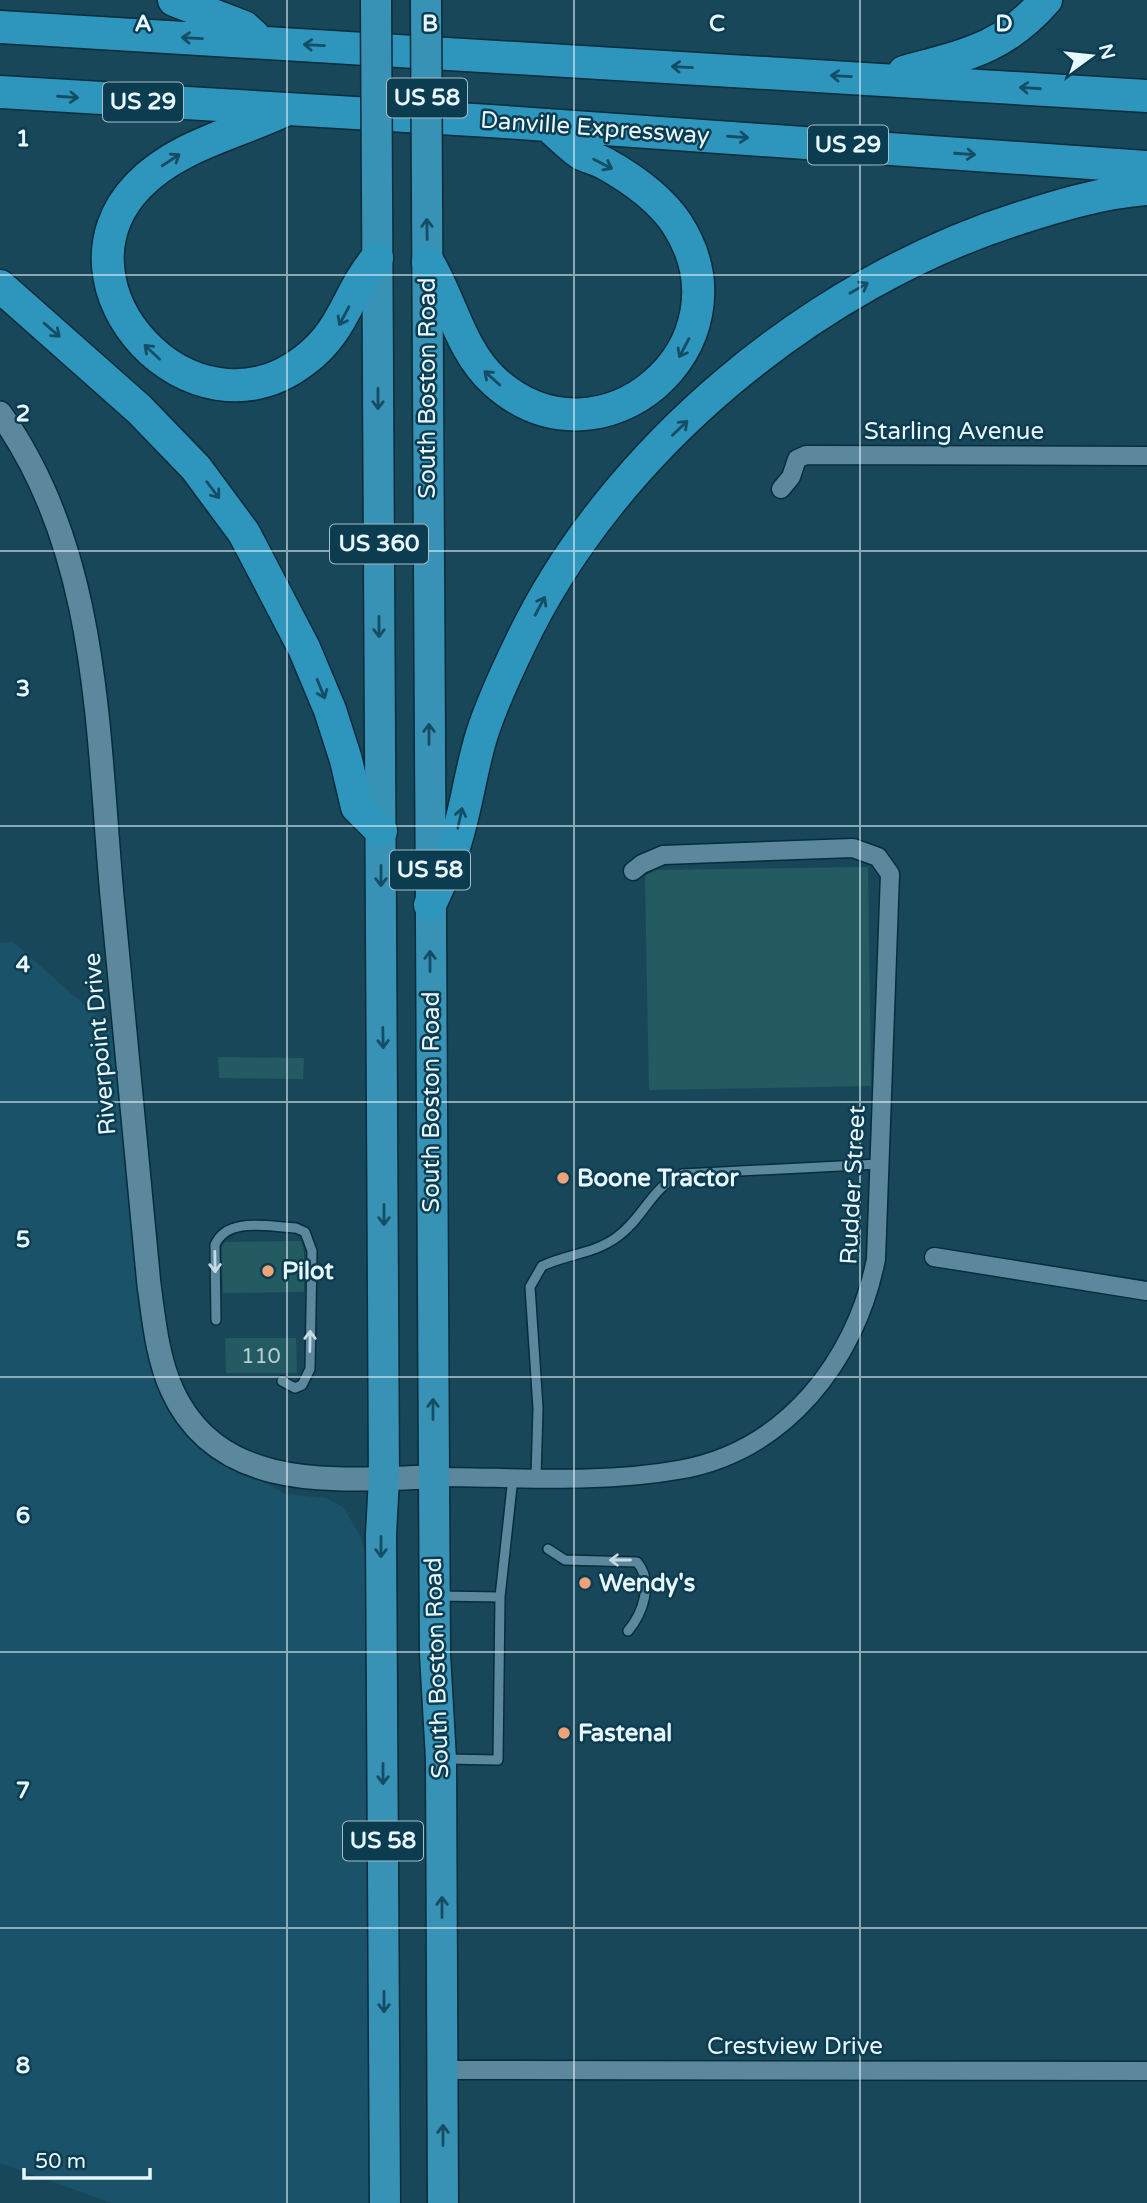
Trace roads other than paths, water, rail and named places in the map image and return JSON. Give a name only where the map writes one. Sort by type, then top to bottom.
[{"type":"highway","points":[[174,0],[244,27],[261,42]]},
{"type":"highway","name":"South Boston Road","points":[[376,0],[386,2203]]},
{"type":"highway","name":"South Boston Road","points":[[426,0],[434,1596],[441,1759],[443,2203]]},
{"type":"highway","points":[[883,78],[985,49],[1027,21],[1046,0]]},
{"type":"highway","points":[[0,27],[883,78],[1147,96]]},
{"type":"highway","name":"Danville Expressway","points":[[0,92],[548,125],[1147,167]]},
{"type":"highway","points":[[287,109],[237,133],[178,155],[146,179],[122,206],[110,240],[109,261],[114,288],[133,332],[165,364],[194,379],[225,386],[267,380],[305,360],[323,345],[339,326],[358,281],[377,258]]},
{"type":"highway","points":[[428,261],[445,290],[460,332],[482,370],[516,397],[533,406],[554,413],[598,412],[639,397],[670,370],[684,350],[698,309],[699,285],[687,241],[662,206],[634,182],[581,153],[548,125]]},
{"type":"highway","points":[[430,905],[454,849],[482,735],[521,641],[572,551],[635,472],[752,363],[804,323],[887,272],[944,244],[1020,217],[1085,200],[1147,190]]},
{"type":"highway","name":"US 58","points":[[0,286],[139,409],[196,468],[229,511],[267,571],[304,648],[334,723],[357,807],[381,831]]},
{"type":"street","name":"Riverpoint Drive","points":[[0,413],[34,469],[53,510],[80,595],[97,734],[149,1285],[162,1361],[172,1389],[200,1430],[233,1457],[259,1468],[320,1479],[434,1478]]},
{"type":"street","name":"Starling Avenue","points":[[781,489],[791,477],[797,459],[806,455],[1147,456]]},
{"type":"street","name":"Rudder Street","points":[[434,1478],[633,1476],[707,1463],[764,1436],[795,1412],[836,1364],[862,1312],[876,1259],[891,884],[884,864],[867,852],[853,848],[663,855],[633,871]]},
{"type":"street","points":[[934,1257],[1147,1291]]},
{"type":"street","name":"Crestview Drive","points":[[443,2070],[1147,2071]]},
{"type":"lane","points":[[536,1477],[538,1408],[530,1287],[542,1266],[599,1248],[618,1237],[634,1223],[659,1187],[682,1174],[880,1164]]},
{"type":"lane","points":[[216,1320],[215,1245],[225,1231],[233,1226],[296,1228],[305,1232],[312,1251],[310,1369],[302,1385],[295,1388],[282,1381]]},
{"type":"lane","points":[[441,1759],[498,1760],[500,1597],[513,1477]]},
{"type":"lane","points":[[548,1549],[565,1560],[637,1562],[643,1573],[644,1604],[641,1616],[628,1631]]},
{"type":"lane","points":[[434,1596],[500,1597]]},
{"type":"place","name":"Boone Tractor","points":[[563,1178]]},
{"type":"place","name":"Pilot","points":[[268,1271]]},
{"type":"place","name":"Wendy's","points":[[585,1583]]},
{"type":"place","name":"Fastenal","points":[[564,1733]]}]
